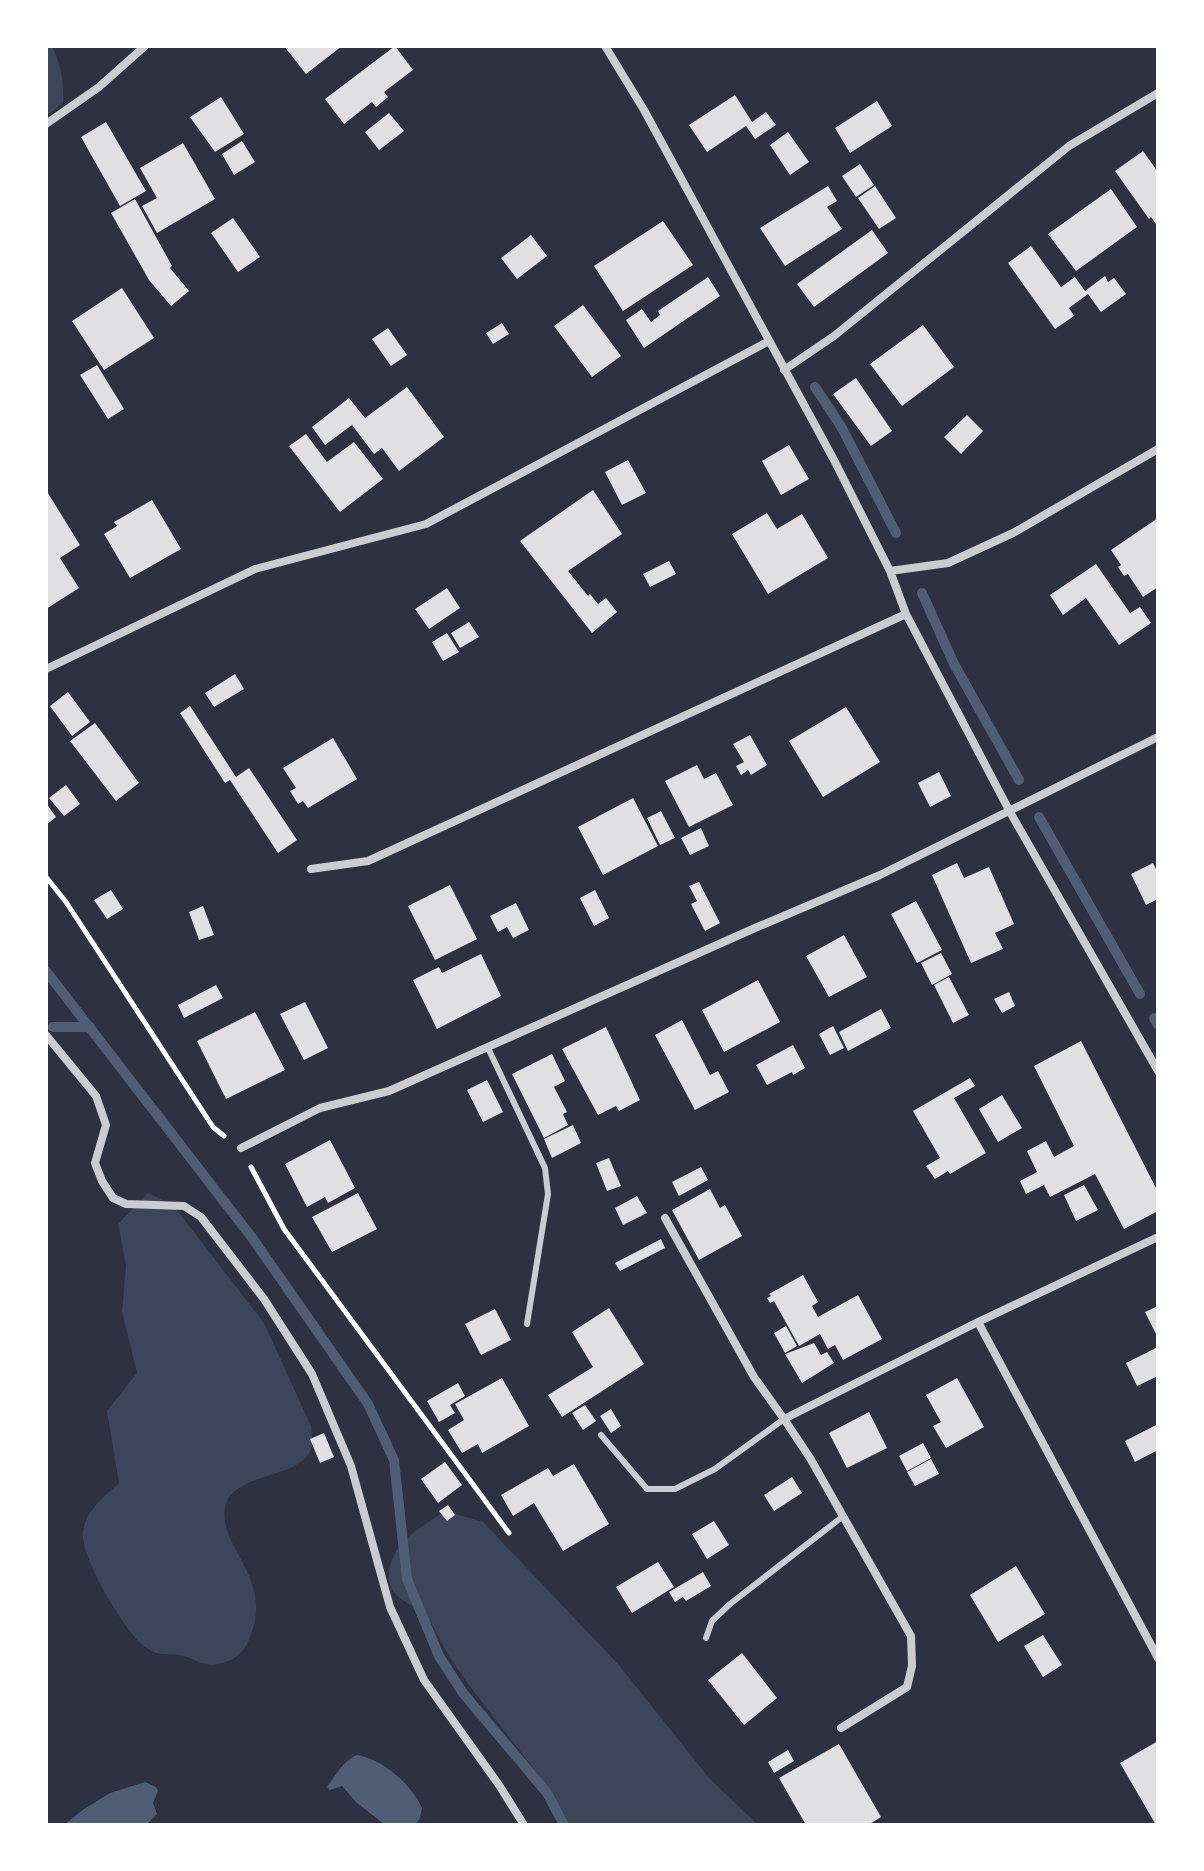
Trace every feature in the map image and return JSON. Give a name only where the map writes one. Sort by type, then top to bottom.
[{"type":"street","points":[[46,124],[99,87],[145,46]]},
{"type":"street","points":[[605,46],[644,110],[769,341],[890,571],[906,614],[1010,812],[1158,1071]]},
{"type":"street","points":[[784,370],[834,336],[1069,146],[1158,93]]},
{"type":"street","points":[[46,669],[255,569],[426,524],[769,341]]},
{"type":"street","points":[[890,571],[948,563],[1013,533],[1158,449]]},
{"type":"street","points":[[311,869],[368,861],[906,614]]},
{"type":"street","points":[[241,1148],[320,1108],[389,1091],[880,875],[1158,737]]},
{"type":"street","points":[[46,1035],[96,1096],[106,1125],[95,1163],[113,1198],[126,1204],[184,1206],[201,1217],[264,1299],[312,1374],[351,1466],[390,1607],[424,1680],[524,1825]]},
{"type":"street","points":[[665,1218],[754,1377],[810,1458],[911,1636],[912,1666],[907,1687],[841,1728]]},
{"type":"street","points":[[784,1419],[1158,1237]]},
{"type":"street","points":[[978,1322],[1158,1658]]},
{"type":"lane","points":[[488,1048],[545,1168],[548,1194],[527,1324]]},
{"type":"lane","points":[[601,1435],[647,1489],[675,1489],[715,1469],[784,1419]]},
{"type":"lane","points":[[706,1638],[712,1621],[730,1604],[842,1517]]},
{"type":"path","points":[[46,877],[74,914],[213,1127],[241,1148],[284,1229],[509,1533]]},
{"type":"shaded area","points":[[46,46],[52,46],[55,53],[63,88],[63,103],[49,114],[46,114]]},
{"type":"shaded area","points":[[148,1193],[173,1205],[264,1323],[311,1426],[311,1448],[300,1463],[240,1487],[226,1504],[225,1520],[229,1535],[256,1599],[255,1619],[245,1648],[229,1661],[216,1664],[158,1653],[136,1639],[105,1593],[84,1543],[83,1531],[88,1516],[119,1483],[107,1411],[137,1373],[122,1312],[126,1265],[118,1224]]},
{"type":"shaded area","points":[[445,1511],[483,1522],[618,1664],[709,1778],[758,1825],[568,1825],[528,1761],[465,1680],[430,1621],[399,1597],[391,1586],[390,1567],[400,1547],[407,1538]]},
{"type":"shaded area","points":[[357,1755],[386,1767],[411,1791],[422,1808],[415,1825],[385,1825],[356,1802],[342,1786],[330,1790],[327,1787],[344,1764]]},
{"type":"shaded area","points":[[145,1782],[158,1791],[153,1803],[157,1814],[146,1825],[64,1825],[110,1793]]},
{"type":"building","points":[[284,46],[342,46],[306,74]]},
{"type":"building","points":[[395,46],[413,70],[384,92],[388,97],[376,107],[372,102],[344,124],[325,99]]},
{"type":"building","points":[[735,95],[752,122],[766,112],[776,125],[755,139],[746,126],[707,152],[689,125]]},
{"type":"building","points":[[221,97],[244,134],[215,152],[190,117]]},
{"type":"building","points":[[877,101],[892,126],[850,153],[835,128]]},
{"type":"building","points":[[389,113],[404,131],[379,150],[365,132]]},
{"type":"building","points":[[106,122],[146,191],[120,206],[81,137]]},
{"type":"building","points":[[788,132],[809,162],[790,175],[770,145]]},
{"type":"building","points":[[242,141],[255,162],[234,175],[222,154]]},
{"type":"building","points":[[183,143],[215,199],[157,233],[142,206],[157,198],[140,168]]},
{"type":"building","points":[[1143,151],[1158,172],[1158,227],[1115,171]]},
{"type":"building","points":[[860,164],[874,185],[856,197],[842,176]]},
{"type":"building","points":[[828,186],[837,201],[827,207],[842,229],[785,266],[760,228]]},
{"type":"building","points":[[875,186],[896,218],[879,229],[858,198]]},
{"type":"building","points":[[1111,189],[1137,227],[1076,271],[1048,234]]},
{"type":"building","points":[[135,199],[172,266],[170,268],[189,291],[171,306],[149,280],[111,213]]},
{"type":"building","points":[[233,218],[260,257],[238,272],[211,233]]},
{"type":"building","points":[[663,221],[693,265],[623,311],[594,266]]},
{"type":"building","points":[[872,230],[888,253],[814,307],[797,284]]},
{"type":"building","points":[[531,235],[547,256],[517,279],[501,258]]},
{"type":"building","points":[[1031,246],[1061,287],[1075,277],[1085,291],[1105,276],[1108,282],[1114,278],[1126,294],[1101,312],[1088,294],[1069,308],[1074,316],[1055,329],[1008,263]]},
{"type":"building","points":[[708,277],[720,296],[644,348],[626,320],[642,309],[651,322],[660,315],[658,311]]},
{"type":"building","points":[[122,288],[154,338],[104,370],[72,321]]},
{"type":"building","points":[[583,305],[621,356],[592,377],[554,326]]},
{"type":"building","points":[[502,323],[509,334],[493,344],[486,333]]},
{"type":"building","points":[[923,325],[954,367],[902,406],[870,364]]},
{"type":"building","points":[[388,328],[407,355],[391,366],[372,339]]},
{"type":"building","points":[[97,365],[124,409],[108,419],[80,375]]},
{"type":"building","points":[[856,378],[892,431],[871,446],[833,394]]},
{"type":"building","points":[[407,387],[444,437],[399,471],[382,448],[374,454],[352,425],[325,445],[312,427],[349,398],[365,418]]},
{"type":"building","points":[[967,415],[983,431],[961,454],[944,437]]},
{"type":"building","points":[[306,434],[327,462],[354,442],[383,479],[340,512],[289,446]]},
{"type":"building","points":[[789,445],[809,479],[781,495],[762,461]]},
{"type":"building","points":[[628,460],[646,493],[622,505],[605,472]]},
{"type":"building","points":[[46,490],[80,545],[60,558],[79,588],[46,609]]},
{"type":"building","points":[[593,490],[622,534],[568,571],[588,596],[590,594],[598,604],[606,598],[617,612],[592,633],[520,541]]},
{"type":"building","points":[[152,500],[181,549],[130,578],[104,534],[117,526],[114,522]]},
{"type":"building","points":[[767,513],[777,529],[802,514],[828,558],[768,594],[732,534]]},
{"type":"building","points":[[1158,518],[1158,587],[1143,597],[1128,574],[1124,576],[1111,550]]},
{"type":"building","points":[[669,561],[676,574],[650,587],[643,574]]},
{"type":"building","points":[[1096,564],[1130,613],[1140,607],[1151,623],[1119,645],[1086,598],[1063,615],[1050,595]]},
{"type":"building","points":[[447,588],[460,608],[429,629],[415,609]]},
{"type":"building","points":[[469,622],[479,637],[460,648],[451,633]]},
{"type":"building","points":[[447,633],[459,652],[443,661],[432,642]]},
{"type":"building","points":[[235,674],[244,689],[214,707],[205,693]]},
{"type":"building","points":[[68,692],[90,722],[72,736],[50,706]]},
{"type":"building","points":[[190,706],[236,777],[249,768],[297,840],[278,853],[230,780],[225,783],[180,713]]},
{"type":"building","points":[[846,707],[880,762],[823,797],[789,741]]},
{"type":"building","points":[[95,723],[139,783],[116,801],[70,741]]},
{"type":"building","points":[[750,735],[767,765],[751,775],[748,770],[741,775],[736,766],[744,762],[733,744]]},
{"type":"building","points":[[333,738],[357,779],[308,808],[303,801],[298,804],[290,791],[296,788],[283,768]]},
{"type":"building","points":[[697,765],[704,779],[716,773],[733,805],[689,827],[665,781]]},
{"type":"building","points":[[939,772],[951,796],[930,807],[918,783]]},
{"type":"building","points":[[66,785],[80,804],[64,816],[49,798]]},
{"type":"building","points":[[633,798],[658,846],[603,875],[578,827]]},
{"type":"building","points":[[46,803],[56,817],[46,825]]},
{"type":"building","points":[[661,811],[675,838],[660,845],[647,818]]},
{"type":"building","points":[[701,828],[709,846],[690,855],[681,838]]},
{"type":"building","points":[[957,863],[964,878],[989,867],[1014,924],[995,933],[1003,949],[971,963],[932,875]]},
{"type":"building","points":[[1153,863],[1158,873],[1158,899],[1146,905],[1131,874]]},
{"type":"building","points":[[699,882],[720,923],[705,931],[691,904],[697,901],[689,886]]},
{"type":"building","points":[[450,885],[477,939],[435,960],[408,906]]},
{"type":"building","points":[[111,890],[123,909],[107,919],[94,900]]},
{"type":"building","points":[[595,890],[609,918],[594,926],[580,898]]},
{"type":"building","points":[[916,901],[942,950],[917,963],[891,914]]},
{"type":"building","points":[[516,903],[529,930],[513,938],[507,927],[498,932],[490,916]]},
{"type":"building","points":[[203,906],[214,935],[199,940],[189,912]]},
{"type":"building","points":[[844,935],[867,977],[829,997],[806,956]]},
{"type":"building","points":[[941,953],[952,974],[932,985],[921,963]]},
{"type":"building","points":[[481,954],[501,996],[437,1029],[413,980],[439,967],[442,973]]},
{"type":"building","points":[[949,977],[969,1015],[953,1023],[934,985]]},
{"type":"building","points":[[758,980],[780,1022],[724,1052],[702,1010]]},
{"type":"building","points":[[216,985],[223,998],[184,1018],[178,1005]]},
{"type":"building","points":[[1009,992],[1015,1006],[1002,1013],[994,999]]},
{"type":"building","points":[[305,1002],[328,1048],[304,1060],[280,1014]]},
{"type":"building","points":[[881,1009],[891,1028],[848,1051],[839,1032]]},
{"type":"building","points":[[255,1012],[285,1070],[226,1099],[197,1041]]},
{"type":"building","points":[[682,1020],[710,1075],[718,1071],[729,1092],[695,1110],[655,1035]]},
{"type":"building","points":[[833,1026],[844,1048],[830,1055],[819,1034]]},
{"type":"building","points":[[606,1027],[640,1100],[619,1111],[616,1106],[598,1115],[562,1049]]},
{"type":"building","points":[[1081,1041],[1158,1192],[1158,1211],[1124,1229],[1095,1174],[1050,1197],[1044,1185],[1026,1194],[1020,1181],[1037,1172],[1027,1151],[1046,1141],[1054,1157],[1074,1146],[1034,1066]]},
{"type":"building","points":[[793,1045],[805,1068],[767,1085],[756,1065]]},
{"type":"building","points":[[552,1054],[565,1081],[554,1087],[567,1112],[563,1114],[568,1125],[544,1138],[512,1074]]},
{"type":"building","points":[[970,1078],[975,1086],[954,1098],[986,1153],[935,1179],[926,1166],[940,1158],[913,1111]]},
{"type":"building","points":[[487,1080],[503,1112],[483,1122],[467,1090]]},
{"type":"building","points":[[1002,1095],[1022,1128],[998,1142],[979,1109]]},
{"type":"building","points":[[573,1125],[581,1143],[552,1158],[544,1139]]},
{"type":"building","points":[[330,1140],[355,1188],[328,1203],[325,1197],[307,1207],[285,1164]]},
{"type":"building","points":[[609,1158],[621,1186],[607,1191],[596,1163]]},
{"type":"building","points":[[701,1167],[708,1180],[679,1196],[672,1182]]},
{"type":"building","points":[[1084,1185],[1098,1210],[1076,1221],[1064,1195]]},
{"type":"building","points":[[710,1189],[720,1208],[725,1205],[742,1236],[699,1260],[672,1210]]},
{"type":"building","points":[[358,1193],[377,1229],[332,1252],[312,1217]]},
{"type":"building","points":[[637,1196],[647,1213],[623,1225],[615,1208]]},
{"type":"building","points":[[661,1239],[665,1248],[620,1271],[615,1263]]},
{"type":"building","points":[[803,1275],[818,1302],[812,1306],[818,1317],[858,1295],[882,1339],[843,1360],[835,1345],[828,1349],[820,1334],[799,1346],[774,1301],[770,1303],[767,1298]]},
{"type":"building","points":[[1158,1306],[1158,1338],[1145,1312]]},
{"type":"building","points":[[609,1308],[644,1364],[562,1417],[548,1395],[593,1367],[572,1332]]},
{"type":"building","points":[[495,1309],[511,1340],[481,1355],[465,1324]]},
{"type":"building","points":[[786,1326],[797,1346],[785,1353],[774,1333]]},
{"type":"building","points":[[814,1343],[821,1355],[827,1352],[834,1363],[802,1383],[785,1354]]},
{"type":"building","points":[[1158,1347],[1158,1376],[1137,1386],[1126,1363]]},
{"type":"building","points":[[502,1378],[529,1426],[482,1453],[478,1444],[462,1453],[448,1430],[464,1420],[455,1404]]},
{"type":"building","points":[[957,1378],[984,1427],[946,1448],[933,1426],[941,1422],[926,1395]]},
{"type":"building","points":[[458,1383],[465,1396],[450,1405],[455,1413],[439,1422],[427,1401]]},
{"type":"building","points":[[585,1405],[596,1421],[583,1430],[572,1413]]},
{"type":"building","points":[[611,1409],[621,1426],[611,1433],[600,1416]]},
{"type":"building","points":[[869,1412],[887,1448],[847,1468],[829,1433]]},
{"type":"building","points":[[1158,1424],[1158,1450],[1135,1462],[1125,1441]]},
{"type":"building","points":[[324,1433],[334,1457],[320,1463],[310,1439]]},
{"type":"building","points":[[923,1443],[931,1458],[907,1471],[899,1456]]},
{"type":"building","points":[[931,1459],[939,1474],[915,1486],[907,1472]]},
{"type":"building","points":[[445,1462],[462,1485],[438,1503],[421,1479]]},
{"type":"building","points":[[574,1464],[609,1524],[563,1551],[534,1503],[513,1516],[501,1495],[548,1468],[553,1476]]},
{"type":"building","points":[[792,1477],[802,1493],[774,1511],[764,1495]]},
{"type":"building","points":[[448,1505],[455,1515],[447,1521],[439,1511]]},
{"type":"building","points":[[714,1521],[729,1545],[707,1559],[692,1534]]},
{"type":"building","points":[[658,1562],[674,1587],[632,1613],[616,1587]]},
{"type":"building","points":[[1016,1566],[1045,1614],[998,1642],[970,1595]]},
{"type":"building","points":[[703,1572],[711,1586],[686,1601],[683,1597],[675,1602],[669,1592]]},
{"type":"building","points":[[1043,1635],[1062,1665],[1043,1677],[1024,1646]]},
{"type":"building","points":[[742,1653],[777,1698],[744,1725],[708,1680]]},
{"type":"building","points":[[1158,1741],[1158,1825],[1156,1825],[1120,1763]]},
{"type":"building","points":[[839,1744],[881,1817],[868,1825],[806,1825],[779,1778]]},
{"type":"building","points":[[788,1750],[794,1761],[774,1773],[768,1762]]},
{"type":"waterway","points":[[815,387],[842,428],[896,533]]},
{"type":"waterway","points":[[922,593],[954,664],[1019,780]]},
{"type":"waterway","points":[[1039,817],[1140,994]]},
{"type":"waterway","points":[[46,971],[253,1239],[368,1404],[394,1460],[407,1579],[439,1656],[463,1693],[547,1793],[564,1825]]},
{"type":"waterway","points":[[1154,1018],[1158,1025]]},
{"type":"waterway","points":[[53,1027],[90,1027]]}]
